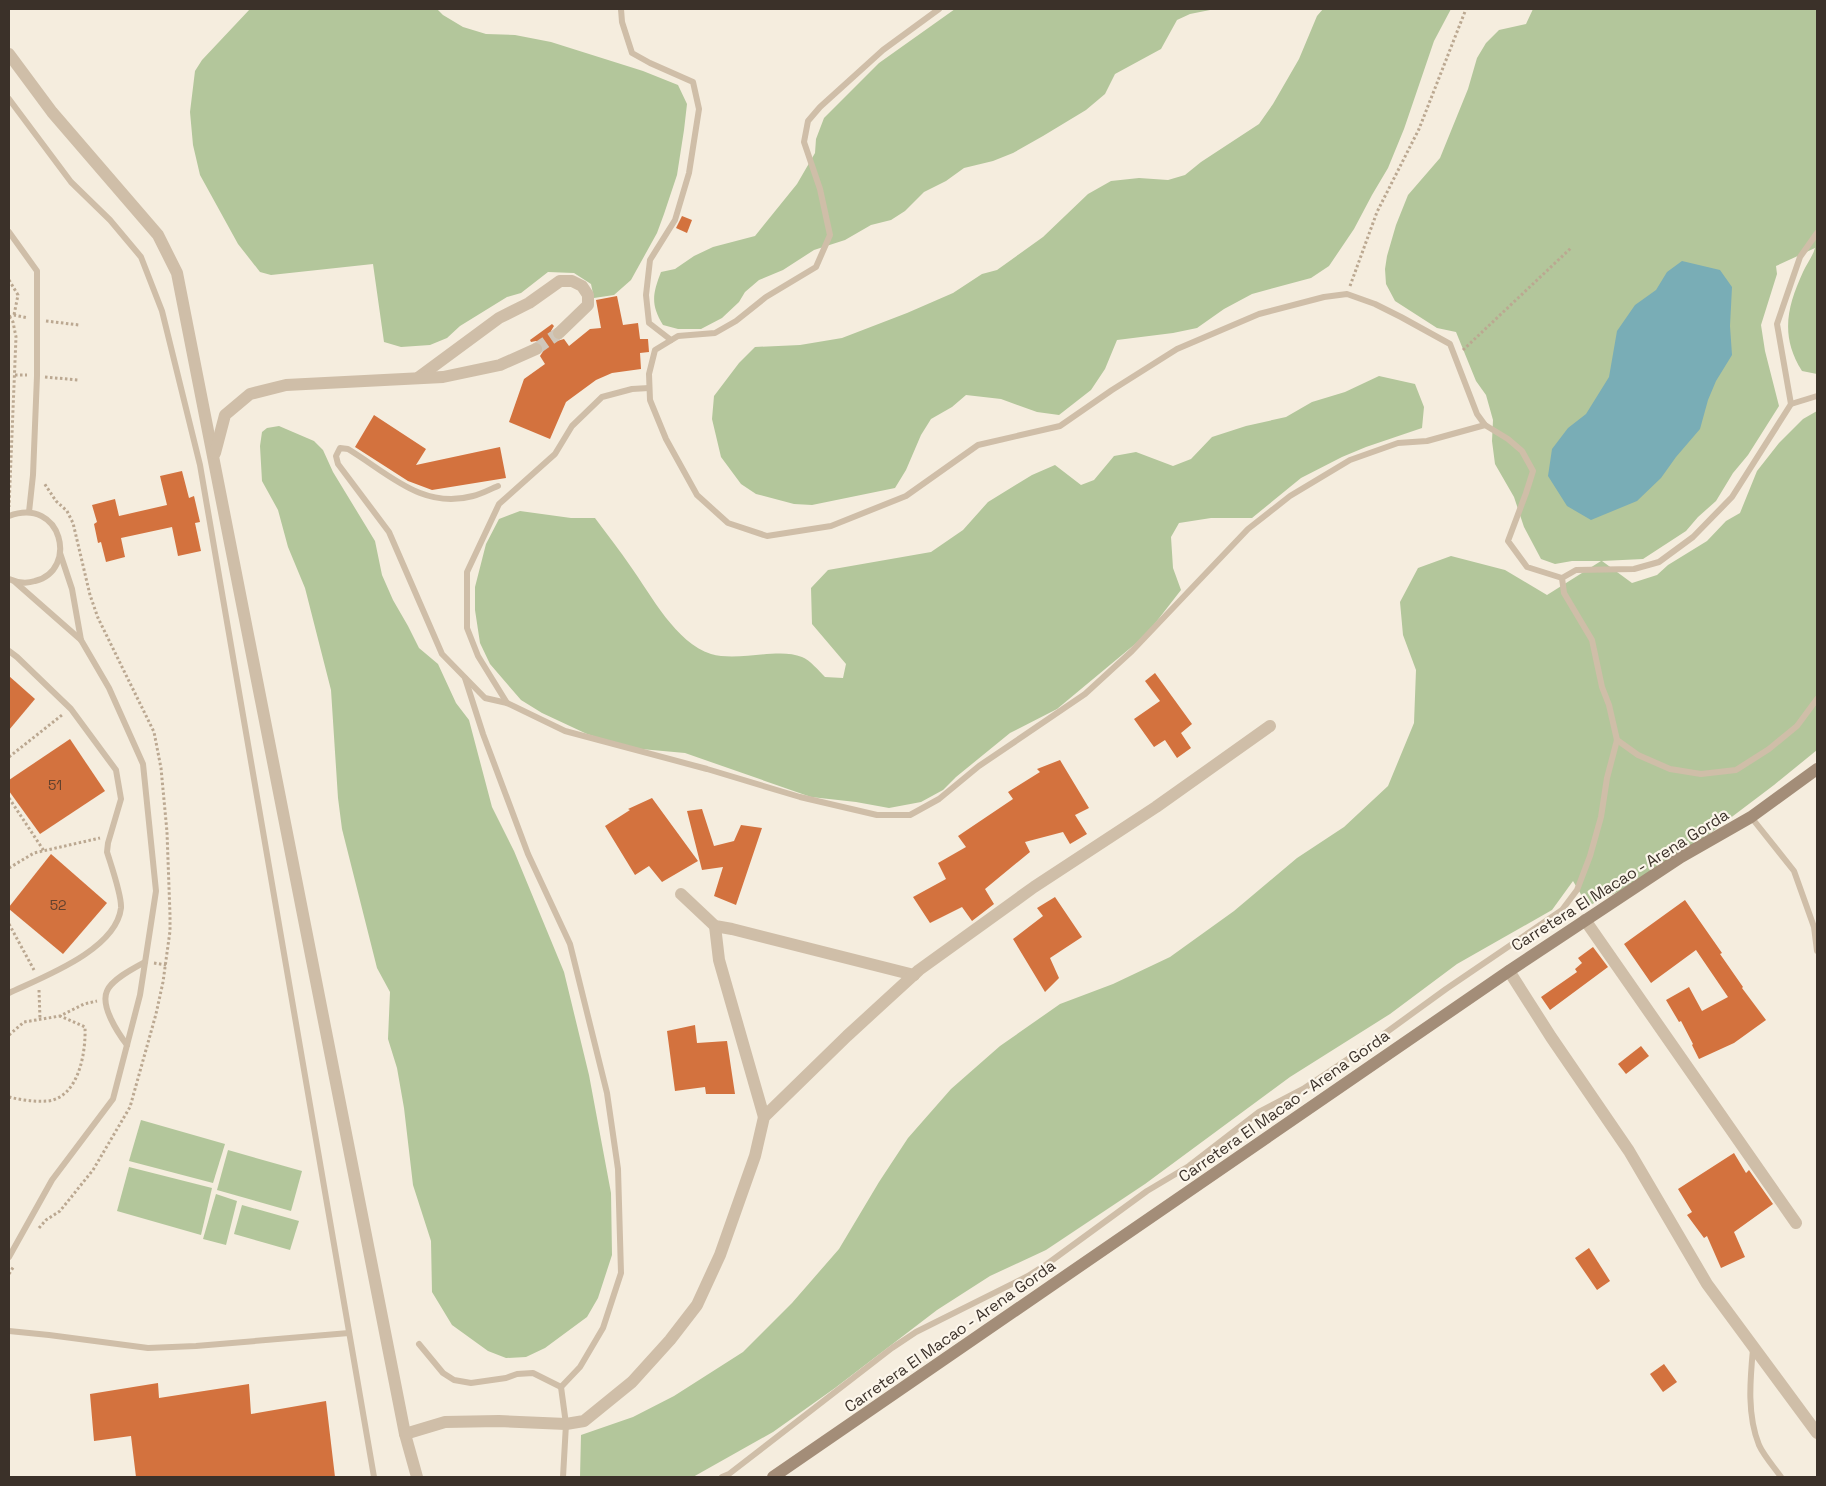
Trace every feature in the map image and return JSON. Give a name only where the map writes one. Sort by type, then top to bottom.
[{"type":"street","points":[[9,54],[52,112],[158,235],[177,273],[405,1434],[417,1477]]},
{"type":"street","points":[[418,378],[499,318],[529,303],[560,281],[572,281],[582,286],[588,295],[588,305],[559,333]]},
{"type":"street","points":[[214,455],[224,415],[250,394],[286,385],[443,377],[500,365],[536,349]]},
{"type":"street","points":[[764,1117],[847,1036],[914,975],[1034,888],[1156,807],[1270,726]]},
{"type":"street","name":"Carretera El Macao - Arena Gorda","points":[[773,1477],[1509,971],[1681,858],[1751,817],[1816,774]]},
{"type":"street","points":[[681,894],[715,926],[914,975]]},
{"type":"street","points":[[1585,920],[1796,1223]]},
{"type":"street","points":[[405,1434],[445,1422],[499,1421],[566,1424],[584,1421],[632,1382],[670,1340],[697,1305],[720,1255],[754,1156],[764,1117],[719,960],[715,926]]},
{"type":"street","points":[[1509,971],[1551,1037],[1629,1151],[1707,1284],[1817,1433]]},
{"type":"lane","points":[[621,9],[622,22],[632,53],[693,82],[699,109],[689,173],[675,220],[650,260],[646,295],[649,323],[670,340]]},
{"type":"lane","points":[[939,9],[883,50],[820,107],[808,122],[804,142],[820,189],[830,235],[816,267],[766,297],[736,321],[715,333],[678,336],[655,350],[649,374],[650,400],[666,439],[698,495],[728,524],[767,536],[832,526],[906,496],[978,445],[1060,426],[1177,349],[1259,314],[1324,296],[1347,294],[1375,304],[1450,344],[1477,414],[1485,425],[1522,450],[1533,471],[1508,541],[1527,567],[1562,578],[1576,570],[1634,569],[1659,562],[1694,537],[1732,498],[1791,404],[1817,396]]},
{"type":"lane","points":[[9,100],[71,182],[110,220],[141,257],[162,311],[200,465],[374,1477]]},
{"type":"lane","points":[[9,232],[38,271],[34,475],[29,512]]},
{"type":"lane","points":[[1791,404],[1777,324],[1800,257],[1817,233]]},
{"type":"lane","points":[[507,703],[478,656],[467,628],[467,572],[499,504],[555,454],[572,426],[602,397],[632,389],[650,388]]},
{"type":"lane","points":[[498,486],[474,496],[454,499],[421,494],[399,484],[348,449],[340,448],[336,456],[338,464],[389,532],[442,654],[484,698],[507,703],[565,732],[707,769],[800,797],[877,815],[910,815],[940,798],[979,766],[1085,694],[1132,652],[1248,529],[1290,496],[1350,460],[1398,443],[1427,440],[1485,425]]},
{"type":"lane","points":[[9,515],[19,512],[40,515],[50,521],[56,530],[60,541],[60,552],[72,589],[81,640]]},
{"type":"lane","points":[[12,580],[27,583],[39,580],[49,574],[56,564],[60,552]]},
{"type":"lane","points":[[722,1477],[729,1474],[908,1337],[1028,1276],[1148,1191],[1189,1166],[1259,1112],[1302,1089],[1374,1042],[1446,989],[1562,910],[1577,890],[1590,856],[1601,817],[1607,778],[1617,740],[1609,705],[1602,687],[1592,640],[1564,593],[1562,578]]},
{"type":"lane","points":[[9,1257],[52,1180],[113,1099],[140,995],[156,891],[143,764],[110,688],[81,640],[12,580]]},
{"type":"lane","points":[[9,652],[17,657],[71,709],[116,770],[121,799],[107,852],[121,906],[118,921],[106,937],[78,961],[9,993]]},
{"type":"lane","points":[[464,677],[483,734],[528,854],[570,944],[607,1094],[618,1169],[621,1273],[603,1328],[580,1367],[561,1387]]},
{"type":"lane","points":[[1617,740],[1638,755],[1670,769],[1701,774],[1736,770],[1769,749],[1797,726],[1817,699]]},
{"type":"lane","points":[[1751,817],[1794,871],[1814,927],[1817,950]]},
{"type":"lane","points":[[127,1045],[113,1026],[105,1000],[107,990],[122,975],[145,962]]},
{"type":"lane","points":[[9,1331],[148,1348],[196,1346],[350,1333]]},
{"type":"lane","points":[[419,1344],[443,1373],[454,1380],[471,1383],[506,1378],[517,1374],[533,1373],[561,1387]]},
{"type":"lane","points":[[1753,1346],[1750,1398],[1753,1422],[1760,1446],[1781,1477]]},
{"type":"lane","points":[[561,1387],[566,1424],[563,1477]]},
{"type":"path","points":[[1347,294],[1377,212],[1419,129],[1466,9]]},
{"type":"path","points":[[1456,357],[1571,248]]},
{"type":"path","points":[[9,280],[18,295],[14,315]]},
{"type":"path","points":[[9,317],[14,322],[16,337],[11,408],[9,515]]},
{"type":"path","points":[[9,757],[71,709]]},
{"type":"path","points":[[9,798],[44,851]]},
{"type":"path","points":[[9,868],[34,853],[110,835]]},
{"type":"path","points":[[9,924],[39,979],[40,1019]]},
{"type":"path","points":[[9,1036],[24,1022],[60,1016],[84,1004],[105,1000]]},
{"type":"path","points":[[9,1097],[21,1100],[49,1101],[65,1094],[78,1076],[86,1045],[85,1027],[60,1016]]},
{"type":"green space","points":[[250,9],[437,9],[443,15],[463,27],[486,34],[515,35],[551,42],[643,71],[678,85],[687,104],[677,175],[657,233],[631,280],[614,295],[594,298],[591,284],[574,273],[548,272],[521,293],[507,297],[460,326],[447,338],[430,345],[401,347],[384,342],[373,264],[271,275],[260,272],[238,244],[200,175],[193,145],[190,112],[195,71],[202,60]]},
{"type":"green space","points":[[955,9],[1215,9],[1190,14],[1177,20],[1161,49],[1115,74],[1105,94],[1086,110],[1043,136],[1013,153],[993,161],[964,168],[946,181],[924,192],[905,211],[891,220],[871,225],[845,240],[814,250],[783,270],[759,280],[745,292],[739,302],[722,318],[701,329],[678,329],[663,325],[656,311],[654,298],[661,272],[675,269],[694,256],[713,247],[755,236],[797,184],[815,153],[816,139],[824,118],[879,63]]},
{"type":"green space","points":[[1323,9],[1451,9],[1434,41],[1404,129],[1388,168],[1354,229],[1329,266],[1311,278],[1252,294],[1224,309],[1197,328],[1117,340],[1105,369],[1091,390],[1059,415],[1037,412],[1001,399],[966,395],[952,407],[931,419],[895,488],[812,505],[794,504],[756,494],[741,484],[721,457],[712,419],[714,396],[739,363],[755,347],[800,345],[842,338],[907,313],[953,293],[982,274],[997,270],[1043,237],[1088,194],[1111,181],[1139,178],[1168,180],[1185,175],[1201,162],[1259,124],[1299,59],[1317,16]]},
{"type":"green space","points":[[1533,9],[1817,9],[1817,374],[1802,371],[1795,358],[1788,334],[1788,322],[1793,297],[1815,248],[1776,266],[1777,274],[1761,325],[1765,351],[1779,406],[1748,455],[1733,473],[1716,501],[1686,531],[1643,559],[1602,561],[1632,583],[1657,575],[1668,565],[1707,541],[1726,521],[1740,513],[1757,471],[1779,443],[1803,419],[1817,411],[1817,750],[1659,872],[1588,906],[1573,881],[1552,910],[1457,964],[1390,1014],[1290,1077],[1145,1184],[1046,1250],[990,1276],[937,1310],[835,1388],[773,1432],[693,1477],[580,1477],[581,1435],[633,1417],[674,1396],[743,1352],[792,1303],[839,1249],[908,1138],[951,1089],[1000,1046],[1060,1004],[1113,984],[1170,957],[1234,911],[1297,858],[1344,827],[1388,786],[1414,723],[1416,670],[1403,635],[1400,602],[1418,568],[1451,556],[1505,570],[1547,595],[1601,561],[1572,561],[1555,564],[1541,559],[1524,527],[1514,497],[1495,464],[1492,441],[1493,420],[1486,395],[1476,381],[1456,332],[1437,328],[1395,301],[1386,284],[1385,269],[1387,256],[1396,225],[1408,195],[1440,158],[1468,89],[1477,58],[1486,43],[1499,30],[1526,24]]},
{"type":"green space","points":[[1379,376],[1415,384],[1424,407],[1422,428],[1366,447],[1301,478],[1252,518],[1211,518],[1179,523],[1171,537],[1173,568],[1181,590],[1146,635],[1057,709],[1010,733],[943,790],[921,802],[889,808],[811,797],[685,753],[630,748],[587,734],[542,713],[521,700],[490,664],[480,643],[475,610],[475,587],[486,544],[499,519],[520,511],[571,518],[595,518],[665,617],[687,640],[698,648],[711,654],[722,656],[793,654],[808,661],[825,677],[843,678],[846,664],[812,624],[811,588],[828,570],[931,552],[963,530],[988,502],[1032,475],[1055,465],[1081,485],[1094,480],[1114,456],[1136,452],[1173,466],[1191,459],[1212,437],[1246,426],[1286,417],[1312,402],[1345,392]]},
{"type":"green space","points":[[279,426],[314,441],[323,450],[333,472],[375,541],[382,575],[393,600],[419,648],[438,664],[456,703],[469,720],[492,807],[514,851],[564,972],[589,1075],[611,1193],[612,1255],[598,1298],[587,1317],[545,1348],[526,1357],[506,1358],[488,1351],[452,1325],[432,1292],[431,1241],[413,1185],[404,1108],[397,1068],[388,1039],[390,992],[377,968],[342,829],[338,798],[331,690],[305,588],[288,547],[278,510],[262,481],[260,446],[262,432],[267,428]]},
{"type":"green space","points":[[141,1120],[225,1144],[213,1183],[129,1161]]},
{"type":"green space","points":[[228,1150],[302,1171],[291,1211],[217,1190]]},
{"type":"green space","points":[[129,1167],[212,1188],[201,1235],[117,1211]]},
{"type":"green space","points":[[216,1194],[237,1201],[226,1245],[203,1239]]},
{"type":"green space","points":[[242,1205],[299,1221],[290,1250],[234,1234]]},
{"type":"water","points":[[1682,261],[1720,270],[1732,287],[1730,326],[1732,355],[1716,381],[1708,400],[1700,429],[1661,478],[1637,501],[1591,520],[1567,506],[1548,476],[1552,449],[1568,428],[1586,414],[1609,377],[1617,331],[1635,305],[1656,290],[1667,272]]},
{"type":"building","points":[[682,216],[692,220],[687,233],[676,228]]},
{"type":"building","points":[[617,296],[623,325],[638,323],[640,339],[648,339],[649,352],[640,353],[641,369],[612,373],[596,380],[566,402],[550,439],[509,422],[524,379],[545,364],[540,356],[544,350],[543,345],[540,342],[531,342],[530,340],[552,324],[554,326],[551,331],[553,338],[557,341],[564,339],[569,346],[590,329],[601,328],[596,300]]},
{"type":"building","points":[[374,415],[426,449],[416,465],[500,447],[506,478],[432,490],[408,481],[355,447]]},
{"type":"building","points":[[182,471],[189,498],[194,496],[200,522],[195,523],[201,551],[178,556],[172,527],[121,538],[125,557],[106,562],[101,542],[98,543],[94,524],[97,522],[92,505],[115,499],[119,516],[167,505],[160,476]]},
{"type":"building","points":[[1155,673],[1192,724],[1181,733],[1191,748],[1177,758],[1165,740],[1154,747],[1134,719],[1160,701],[1145,681]]},
{"type":"building","points":[[9,676],[35,699],[9,730]]},
{"type":"building","points":[[70,739],[105,791],[40,834],[9,791],[9,780]]},
{"type":"building","points":[[1060,760],[1089,808],[1075,815],[1087,834],[1070,844],[1063,832],[1025,842],[1030,852],[985,889],[994,904],[972,921],[962,907],[930,923],[913,897],[946,879],[938,863],[966,847],[958,836],[1013,799],[1008,792],[1040,772],[1037,769]]},
{"type":"building","points":[[652,798],[698,861],[662,882],[649,866],[635,875],[605,826],[630,810],[628,809]]},
{"type":"building","points":[[702,809],[714,846],[734,841],[741,825],[762,828],[736,905],[714,896],[723,867],[702,870],[687,811]]},
{"type":"building","points":[[51,854],[107,903],[63,954],[9,909]]},
{"type":"building","points":[[1055,897],[1082,937],[1050,958],[1059,978],[1045,992],[1013,939],[1043,916],[1037,908]]},
{"type":"building","points":[[1685,900],[1722,953],[1720,954],[1742,988],[1766,1020],[1734,1043],[1699,1059],[1681,1021],[1679,1022],[1666,1000],[1689,987],[1702,1011],[1728,997],[1696,950],[1651,983],[1624,944]]},
{"type":"building","points":[[1593,947],[1608,967],[1550,1010],[1541,997],[1577,972],[1575,969],[1582,963],[1578,958]]},
{"type":"building","points":[[695,1025],[697,1043],[727,1041],[735,1094],[706,1094],[705,1087],[675,1091],[667,1031]]},
{"type":"building","points":[[1641,1046],[1649,1056],[1626,1074],[1618,1064]]},
{"type":"building","points":[[1734,1153],[1746,1173],[1749,1170],[1773,1204],[1734,1232],[1745,1257],[1721,1268],[1707,1236],[1704,1238],[1687,1215],[1692,1212],[1678,1189]]},
{"type":"building","points":[[1589,1248],[1610,1281],[1597,1290],[1575,1258]]},
{"type":"building","points":[[1664,1364],[1677,1382],[1663,1392],[1650,1374]]},
{"type":"building","points":[[158,1383],[159,1398],[249,1384],[251,1414],[326,1401],[335,1477],[136,1477],[131,1436],[94,1441],[90,1394]]},
{"type":"tunnel","points":[[536,349],[559,333]]}]
